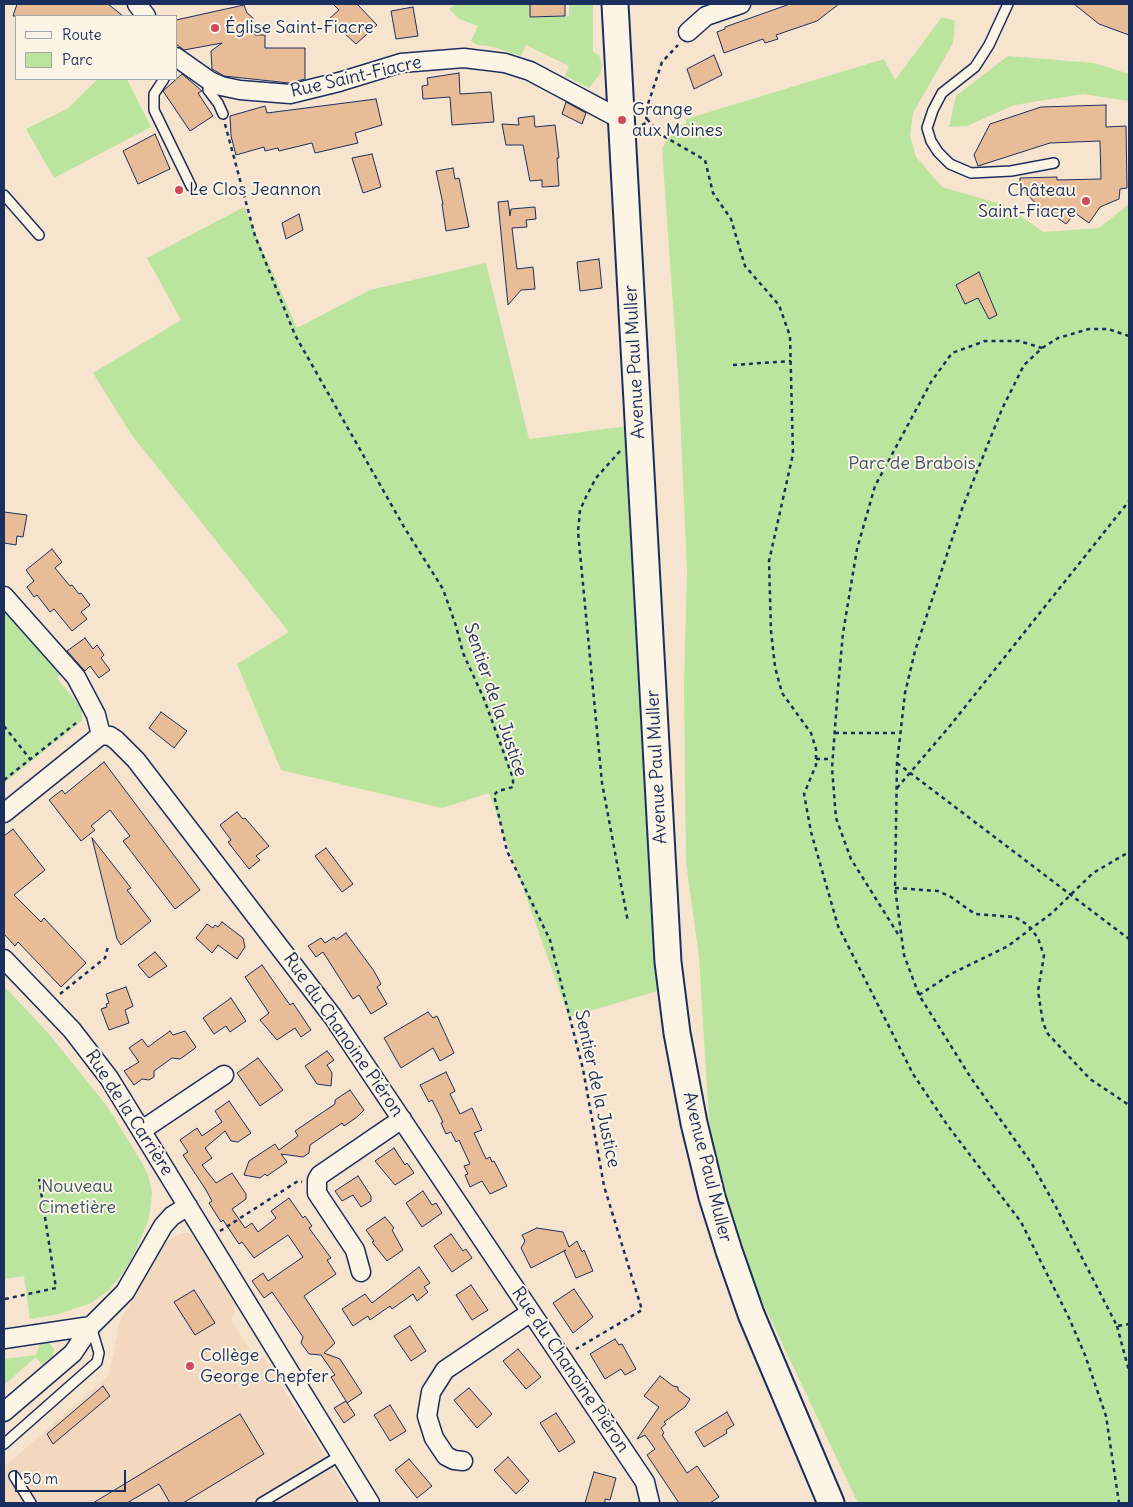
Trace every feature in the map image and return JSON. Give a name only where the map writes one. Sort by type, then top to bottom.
[{"type":"main road","name":"Avenue Paul Muller","points":[[615,4],[668,962],[682,1060],[694,1123],[712,1197],[729,1251],[751,1314],[831,1503]]},
{"type":"street","points":[[138,4],[145,15]]},
{"type":"street","points":[[688,32],[706,16],[741,4]]},
{"type":"street","name":"Rue Saint-Fiacre","points":[[178,60],[210,81],[230,88],[290,94],[339,82],[401,63],[464,58],[521,67],[622,120]]},
{"type":"street","points":[[4,596],[76,677],[96,715],[100,735],[4,813]]},
{"type":"street","name":"Rue du Chanoine Piéron","points":[[100,735],[110,736],[116,740],[136,760],[312,988],[645,1482],[650,1503]]},
{"type":"street","name":"Rue de la Carrière","points":[[4,958],[98,1062],[142,1130],[370,1503]]},
{"type":"street","points":[[142,1130],[224,1075]]},
{"type":"street","points":[[361,1272],[355,1250],[317,1193],[316,1184],[320,1175],[402,1120]]},
{"type":"street","points":[[4,1412],[73,1353],[91,1326],[125,1292],[168,1220],[188,1206]]},
{"type":"street","points":[[463,1461],[454,1460],[446,1456],[434,1438],[427,1416],[431,1392],[445,1370],[531,1312]]},
{"type":"street","points":[[4,1339],[91,1326]]},
{"type":"lane","points":[[1008,4],[989,44],[975,67],[942,93],[932,110],[928,128],[931,141],[938,152],[950,164],[971,173],[1005,171],[1054,163]]},
{"type":"lane","points":[[163,80],[154,94],[154,110],[191,186]]},
{"type":"lane","points":[[210,81],[208,90],[218,103],[223,114]]},
{"type":"lane","points":[[4,195],[39,235]]},
{"type":"lane","points":[[4,1444],[96,1362],[99,1353],[91,1326]]},
{"type":"lane","points":[[261,1503],[341,1455]]},
{"type":"lane","points":[[14,1476],[31,1503]]},
{"type":"path","points":[[688,32],[662,62],[647,107],[647,119],[660,134],[705,160],[713,193],[731,220],[745,266],[779,305],[790,336],[793,454],[769,561],[771,631],[775,667],[782,692],[811,733],[816,749],[816,765],[804,794],[810,832],[838,926],[913,1074],[948,1126],[1021,1222],[1069,1318],[1085,1355],[1106,1416],[1119,1503]]},
{"type":"path","name":"Sentier de la Justice","points":[[223,114],[255,236],[295,335],[404,527],[443,589],[463,653],[484,699],[512,778],[513,787],[494,795],[505,841],[550,940],[583,1069],[604,1186],[642,1310],[562,1358]]},
{"type":"path","points":[[1129,336],[1108,330],[1089,329],[1058,338],[1028,360],[1016,379],[962,509],[916,651],[905,693],[897,763],[895,888],[900,938],[904,955],[919,995],[971,1078],[1032,1164],[1056,1207],[1116,1326],[1129,1371]]},
{"type":"path","points":[[900,938],[851,859],[836,818],[833,759],[835,733],[843,633],[857,549],[875,486],[931,382],[952,353],[985,341],[1019,341],[1042,348]]},
{"type":"path","points":[[733,365],[791,361]]},
{"type":"path","points":[[628,922],[602,783],[578,532],[580,510],[596,478],[618,452],[638,436]]},
{"type":"path","points":[[896,789],[1129,501]]},
{"type":"path","points":[[4,780],[76,723]]},
{"type":"path","points":[[4,726],[30,759]]},
{"type":"path","points":[[835,733],[899,733]]},
{"type":"path","points":[[816,759],[833,759]]},
{"type":"path","points":[[897,763],[1129,939]]},
{"type":"path","points":[[919,995],[951,974],[1008,946],[1032,929],[1093,873],[1129,852]]},
{"type":"path","points":[[895,888],[938,891],[951,897],[975,914],[1014,917],[1032,929],[1038,938],[1044,956],[1038,991],[1043,1023],[1048,1034],[1090,1079],[1129,1104]]},
{"type":"path","points":[[47,1004],[100,962],[104,958],[108,946]]},
{"type":"path","points":[[5,1299],[56,1288],[39,1179]]},
{"type":"path","points":[[208,1239],[298,1181],[316,1184]]},
{"type":"path","points":[[1116,1326],[1129,1324]]},
{"type":"shaded area","name":"Collège George Chepfer","points":[[182,1233],[190,1233],[197,1240],[236,1305],[231,1320],[254,1356],[264,1358],[355,1503],[4,1503],[4,1467],[109,1375],[120,1321],[165,1244],[173,1237]]},
{"type":"green space","points":[[456,4],[530,4],[530,17],[569,16],[569,4],[593,4],[593,52],[599,55],[602,66],[600,74],[589,88],[565,76],[569,66],[526,45],[521,56],[490,46],[477,45],[471,41],[478,26],[459,19],[449,9]]},
{"type":"green space","name":"Parc de Brabois","points":[[942,17],[955,21],[953,43],[913,113],[910,135],[916,157],[942,187],[1007,206],[1043,232],[1099,228],[1129,204],[1129,1503],[858,1503],[730,1234],[711,1152],[699,957],[686,862],[684,688],[687,571],[679,390],[662,149],[674,127],[686,124],[686,119],[884,59],[895,80]]},
{"type":"green space","points":[[1008,56],[1094,63],[1129,74],[1129,101],[1083,94],[1014,105],[967,126],[949,127],[956,96]]},
{"type":"green space","points":[[97,80],[128,80],[151,127],[54,178],[26,129],[67,109]]},
{"type":"green space","points":[[244,207],[297,328],[370,290],[486,263],[529,439],[628,426],[661,990],[569,1017],[489,793],[442,808],[281,770],[237,664],[289,632],[131,434],[93,373],[181,320],[147,258]]},
{"type":"green space","points":[[4,605],[66,668],[57,678],[82,709],[82,721],[4,783]]},
{"type":"green space","name":"Nouveau Cimetière","points":[[4,986],[49,1034],[107,1106],[142,1163],[149,1178],[152,1193],[149,1218],[135,1252],[125,1270],[109,1290],[91,1303],[59,1314],[30,1319],[24,1276],[4,1279]]},
{"type":"green space","points":[[49,1343],[54,1349],[53,1356],[42,1365],[36,1357],[4,1385],[4,1359],[36,1355],[40,1344]]},
{"type":"building","points":[[17,4],[108,4],[122,15],[15,15],[13,16]]},
{"type":"building","points":[[333,4],[357,4],[377,25],[356,44],[329,19],[339,10]]},
{"type":"building","points":[[530,4],[565,4],[565,16],[530,17]]},
{"type":"building","points":[[790,4],[839,4],[817,21],[776,35],[778,39],[765,43],[763,39],[724,53],[717,32],[725,29],[725,27]]},
{"type":"building","points":[[1074,4],[1129,4],[1129,35],[1099,24]]},
{"type":"building","points":[[244,5],[247,13],[253,18],[255,35],[265,35],[265,48],[305,48],[305,79],[289,83],[224,76],[212,69],[211,51],[222,43],[184,50],[178,46],[178,20]]},
{"type":"building","points":[[413,7],[418,36],[396,39],[391,11]]},
{"type":"building","points":[[714,55],[722,75],[694,89],[687,69]]},
{"type":"building","points":[[459,73],[460,94],[491,92],[494,122],[452,125],[450,97],[423,99],[422,86],[428,85],[427,78]]},
{"type":"building","points":[[182,74],[202,91],[198,93],[213,116],[190,131],[163,91],[175,80],[178,80]]},
{"type":"building","points":[[376,99],[382,125],[355,133],[358,143],[315,153],[312,143],[279,151],[278,148],[265,151],[264,147],[236,155],[231,136],[230,116],[265,106],[267,113]]},
{"type":"building","points":[[566,102],[586,113],[582,124],[562,114]]},
{"type":"building","points":[[1106,105],[1106,127],[1126,126],[1127,188],[1120,189],[1119,199],[1100,207],[1089,223],[1075,213],[1066,224],[1048,211],[1044,212],[1020,187],[1020,178],[1057,177],[1057,180],[1101,179],[1100,141],[1050,143],[978,166],[974,155],[990,124],[1041,107]]},
{"type":"building","points":[[534,116],[535,127],[555,125],[559,158],[557,158],[559,186],[542,187],[542,180],[530,181],[523,145],[506,145],[502,124],[519,125],[518,118]]},
{"type":"building","points":[[155,134],[170,169],[138,184],[123,151]]},
{"type":"building","points":[[372,154],[381,187],[363,193],[352,158]]},
{"type":"building","points":[[453,168],[455,179],[459,178],[469,227],[446,231],[436,171]]},
{"type":"building","points":[[508,201],[510,216],[511,209],[535,207],[536,219],[526,220],[527,227],[512,228],[517,269],[533,267],[535,289],[521,290],[508,305],[498,202]]},
{"type":"building","points":[[299,214],[303,230],[286,239],[282,223]]},
{"type":"building","points":[[599,259],[602,288],[580,291],[577,262]]},
{"type":"building","points":[[979,272],[997,315],[989,319],[978,298],[965,304],[956,285]]},
{"type":"building","points":[[4,512],[27,515],[23,537],[17,536],[16,545],[4,543]]},
{"type":"building","points":[[52,549],[62,562],[55,568],[70,586],[72,585],[79,594],[81,593],[90,605],[81,612],[87,619],[72,631],[54,609],[50,612],[37,595],[34,597],[27,587],[34,581],[26,570]]},
{"type":"building","points":[[85,638],[93,649],[97,645],[104,655],[101,658],[110,670],[99,678],[90,666],[85,671],[67,651]]},
{"type":"building","points":[[161,712],[187,731],[174,748],[149,728]]},
{"type":"building","points":[[104,762],[200,890],[175,909],[123,841],[130,836],[110,810],[91,826],[95,830],[81,841],[49,800],[62,790],[65,794]]},
{"type":"building","points":[[237,812],[243,819],[245,818],[269,846],[256,856],[260,860],[249,869],[228,842],[231,840],[220,825]]},
{"type":"building","points":[[13,829],[45,870],[14,895],[41,922],[44,918],[86,963],[61,987],[18,942],[15,946],[4,934],[4,836]]},
{"type":"building","points":[[92,838],[131,888],[127,890],[151,921],[121,945],[117,939]]},
{"type":"building","points":[[326,848],[353,884],[342,892],[315,856]]},
{"type":"building","points":[[222,922],[243,938],[245,947],[237,959],[218,945],[212,953],[196,938],[207,924],[213,928],[215,925],[218,927]]},
{"type":"building","points":[[346,933],[374,971],[381,984],[377,987],[387,1004],[371,1014],[359,995],[353,999],[323,952],[316,957],[308,946],[321,938],[325,943],[334,937],[336,940]]},
{"type":"building","points":[[155,952],[167,966],[149,978],[138,965]]},
{"type":"building","points":[[262,965],[290,1005],[293,1003],[311,1030],[301,1037],[295,1028],[277,1040],[260,1020],[269,1013],[245,977]]},
{"type":"building","points":[[126,987],[133,1006],[125,1010],[129,1023],[109,1030],[101,1009],[107,1007],[106,1004],[109,1003],[106,994]]},
{"type":"building","points":[[231,998],[246,1021],[230,1032],[226,1026],[214,1034],[203,1018]]},
{"type":"building","points":[[428,1012],[433,1018],[437,1016],[454,1053],[440,1061],[433,1048],[401,1068],[384,1038]]},
{"type":"building","points":[[170,1031],[173,1035],[185,1031],[196,1047],[180,1059],[172,1058],[154,1071],[154,1077],[149,1080],[142,1079],[134,1085],[124,1071],[139,1062],[129,1048],[142,1039],[148,1047]]},
{"type":"building","points":[[327,1051],[334,1060],[327,1065],[332,1073],[331,1086],[317,1084],[305,1066]]},
{"type":"building","points":[[258,1058],[283,1090],[260,1106],[237,1073]]},
{"type":"building","points":[[446,1072],[455,1091],[450,1094],[460,1114],[472,1108],[482,1130],[474,1133],[486,1159],[490,1157],[492,1162],[494,1161],[507,1186],[490,1194],[482,1181],[470,1187],[465,1175],[468,1174],[464,1166],[470,1164],[459,1140],[456,1142],[451,1132],[446,1134],[441,1123],[443,1122],[432,1100],[429,1102],[420,1085]]},
{"type":"building","points":[[350,1090],[364,1110],[357,1117],[344,1126],[342,1123],[310,1145],[309,1153],[303,1157],[281,1154],[287,1162],[267,1176],[265,1174],[260,1178],[244,1175],[249,1161],[275,1144],[279,1150],[298,1136],[295,1131],[335,1104],[335,1100]]},
{"type":"building","points":[[229,1101],[251,1133],[238,1142],[231,1141],[225,1131],[205,1148],[212,1158],[202,1165],[216,1183],[232,1173],[246,1194],[246,1199],[232,1209],[245,1228],[252,1223],[258,1232],[276,1218],[271,1211],[289,1198],[303,1218],[305,1216],[312,1226],[309,1228],[331,1258],[327,1260],[336,1274],[304,1296],[335,1343],[324,1353],[340,1359],[362,1393],[347,1403],[355,1415],[344,1423],[334,1408],[346,1401],[331,1377],[335,1375],[321,1355],[309,1354],[301,1343],[303,1337],[272,1292],[264,1298],[252,1281],[263,1273],[268,1281],[303,1257],[288,1235],[254,1258],[242,1242],[239,1244],[223,1220],[221,1222],[209,1203],[212,1201],[206,1190],[183,1155],[188,1152],[180,1140],[197,1128],[202,1136],[222,1122],[215,1111]]},
{"type":"building","points":[[394,1148],[405,1165],[407,1163],[414,1173],[395,1185],[375,1161]]},
{"type":"building","points":[[358,1176],[371,1196],[371,1201],[361,1207],[353,1195],[342,1201],[335,1191]]},
{"type":"building","points":[[423,1191],[432,1205],[436,1203],[442,1213],[422,1227],[406,1203]]},
{"type":"building","points":[[385,1217],[394,1228],[392,1230],[403,1250],[387,1261],[372,1242],[374,1241],[366,1230]]},
{"type":"building","points":[[537,1228],[563,1232],[569,1247],[577,1241],[582,1252],[584,1250],[593,1271],[576,1278],[564,1251],[531,1268],[521,1248],[525,1241],[522,1235]]},
{"type":"building","points":[[451,1234],[463,1251],[466,1249],[472,1258],[452,1272],[434,1246]]},
{"type":"building","points":[[419,1267],[430,1283],[424,1287],[428,1292],[417,1301],[413,1294],[392,1309],[390,1306],[370,1320],[368,1316],[353,1326],[342,1309],[365,1294],[372,1303]]},
{"type":"building","points":[[471,1285],[488,1310],[472,1320],[456,1295]]},
{"type":"building","points":[[574,1289],[593,1317],[573,1333],[553,1303]]},
{"type":"building","points":[[194,1290],[215,1323],[195,1335],[174,1302]]},
{"type":"building","points":[[410,1326],[426,1351],[411,1361],[394,1336]]},
{"type":"building","points":[[615,1339],[619,1345],[622,1344],[636,1369],[625,1375],[621,1369],[605,1379],[590,1354]]},
{"type":"building","points":[[518,1349],[541,1377],[526,1389],[503,1361]]},
{"type":"building","points":[[660,1376],[673,1386],[678,1387],[678,1390],[690,1399],[685,1407],[664,1422],[666,1424],[661,1428],[664,1433],[662,1435],[687,1473],[697,1466],[719,1497],[710,1503],[679,1503],[647,1455],[655,1449],[645,1435],[637,1439],[659,1407],[644,1396]]},
{"type":"building","points":[[103,1386],[110,1396],[53,1444],[47,1434]]},
{"type":"building","points":[[469,1388],[492,1414],[477,1428],[454,1400]]},
{"type":"building","points":[[390,1405],[406,1431],[390,1441],[374,1415]]},
{"type":"building","points":[[727,1412],[734,1425],[726,1430],[727,1433],[704,1447],[695,1432]]},
{"type":"building","points":[[556,1413],[575,1442],[559,1452],[540,1423]]},
{"type":"building","points":[[240,1414],[264,1454],[183,1503],[170,1503],[159,1484],[127,1503],[93,1503]]},
{"type":"building","points":[[508,1457],[529,1481],[516,1494],[494,1470]]},
{"type":"building","points":[[409,1459],[432,1486],[417,1498],[395,1470]]},
{"type":"building","points":[[594,1472],[616,1478],[610,1500],[605,1499],[605,1503],[585,1503]]},
{"type":"place","name":"Église Saint-Fiacre","points":[[215,28]]},
{"type":"place","name":"Grange aux Moines","points":[[622,120]]},
{"type":"place","name":"Le Clos Jeannon","points":[[179,190]]},
{"type":"place","name":"Château Saint-Fiacre","points":[[1086,201]]},
{"type":"place","name":"Collège George Chepfer","points":[[190,1366]]}]
